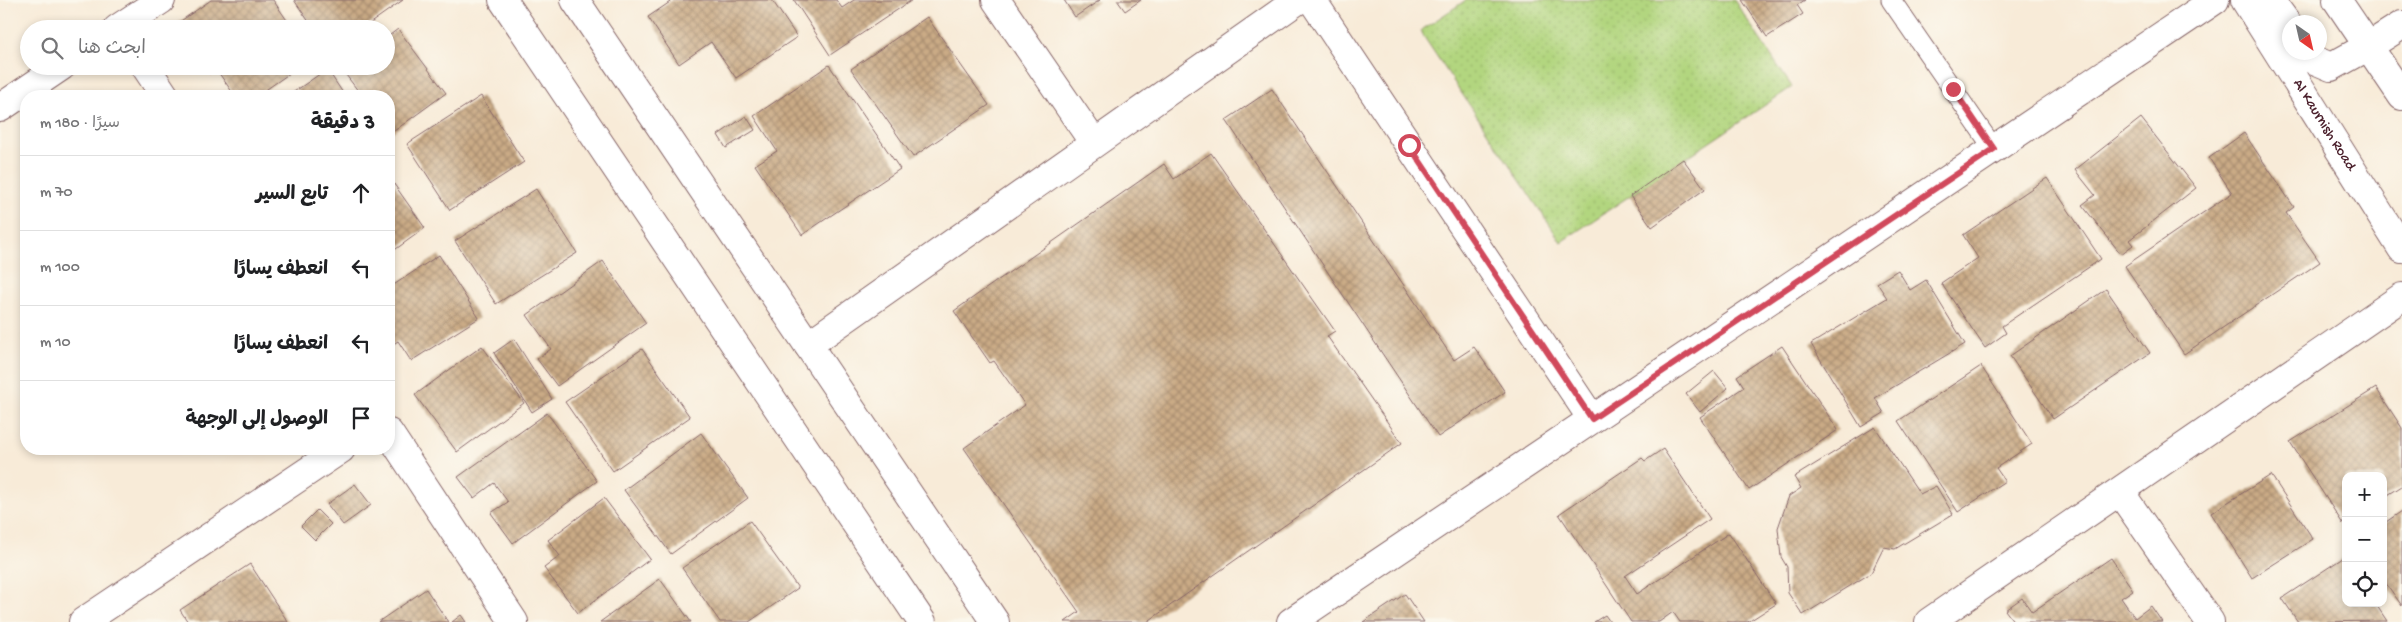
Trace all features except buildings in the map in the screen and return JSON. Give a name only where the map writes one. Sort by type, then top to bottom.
[{"type":"street","points":[[131,20],[161,0]]},
{"type":"street","points":[[502,0],[922,622]]},
{"type":"street","points":[[575,0],[996,622]]},
{"type":"street","points":[[996,0],[1094,143]]},
{"type":"street","points":[[808,345],[1298,0]]},
{"type":"street","points":[[1312,0],[1592,419]]},
{"type":"street","points":[[1291,622],[2215,0]]},
{"type":"street","name":"Al Kaurnish Road","points":[[2245,0],[2402,248]]},
{"type":"street","points":[[2270,0],[2282,16]]},
{"type":"street","points":[[2337,0],[2402,96]]},
{"type":"street","points":[[2314,60],[2331,67],[2402,25]]},
{"type":"street","points":[[27,90],[49,75]]},
{"type":"street","points":[[151,75],[161,90]]},
{"type":"street","points":[[0,108],[20,94]]},
{"type":"street","points":[[1929,622],[2402,297]]},
{"type":"street","points":[[395,442],[514,622]]},
{"type":"street","points":[[83,622],[332,455]]},
{"type":"street","points":[[2120,492],[2210,622]]},
{"type":"lane","points":[[1891,0],[1994,149]]},
{"type":"green space","points":[[1466,0],[1734,0],[1792,87],[1561,242],[1420,31]]},
{"type":"route","points":[[1409,145],[1592,419],[1994,149],[1953,89]]}]
